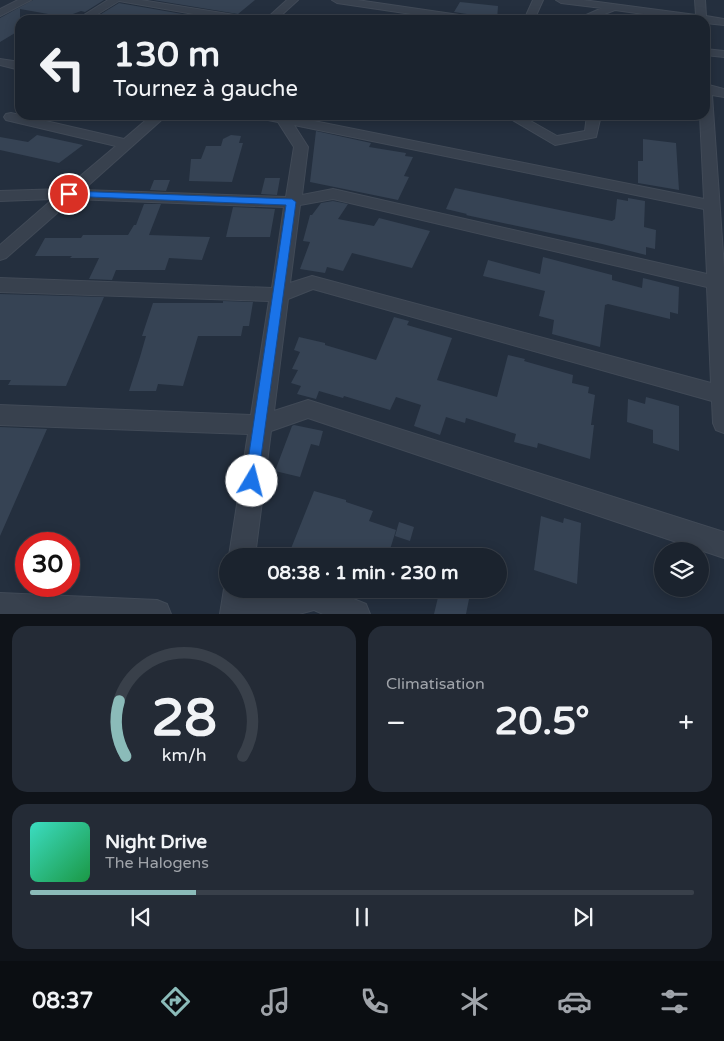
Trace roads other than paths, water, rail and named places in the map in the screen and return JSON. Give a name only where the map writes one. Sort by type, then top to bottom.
[{"type":"street","points":[[0,15],[26,0]]},
{"type":"street","points":[[90,15],[115,0]]},
{"type":"street","points":[[123,0],[216,15]]},
{"type":"street","points":[[276,15],[293,0]]},
{"type":"street","points":[[337,0],[439,15]]},
{"type":"street","points":[[531,15],[538,0]]},
{"type":"street","points":[[561,0],[615,4],[678,15]]},
{"type":"street","points":[[700,0],[701,15]]},
{"type":"street","points":[[591,15],[615,4]]},
{"type":"street","points":[[0,15],[15,19]]},
{"type":"street","points":[[710,20],[724,22]]},
{"type":"street","points":[[710,53],[724,54]]},
{"type":"street","points":[[710,90],[724,93]]},
{"type":"street","points":[[11,117],[15,118]]},
{"type":"street","points":[[24,120],[127,144]]},
{"type":"street","points":[[0,254],[154,120]]},
{"type":"street","points":[[243,548],[301,147],[280,120]]},
{"type":"street","points":[[293,120],[712,206]]},
{"type":"street","points":[[519,120],[555,141],[591,134],[593,120]]},
{"type":"street","points":[[707,120],[712,206],[720,283],[724,424]]},
{"type":"street","points":[[0,196],[69,194],[292,202],[333,194],[720,283]]},
{"type":"street","points":[[0,285],[279,295],[312,282],[723,395]]},
{"type":"street","points":[[0,415],[260,425],[308,409],[724,546]]},
{"type":"street","points":[[246,614],[314,596],[356,614]]},
{"type":"street","points":[[234,614],[236,598]]},
{"type":"street","points":[[0,607],[157,614]]}]
